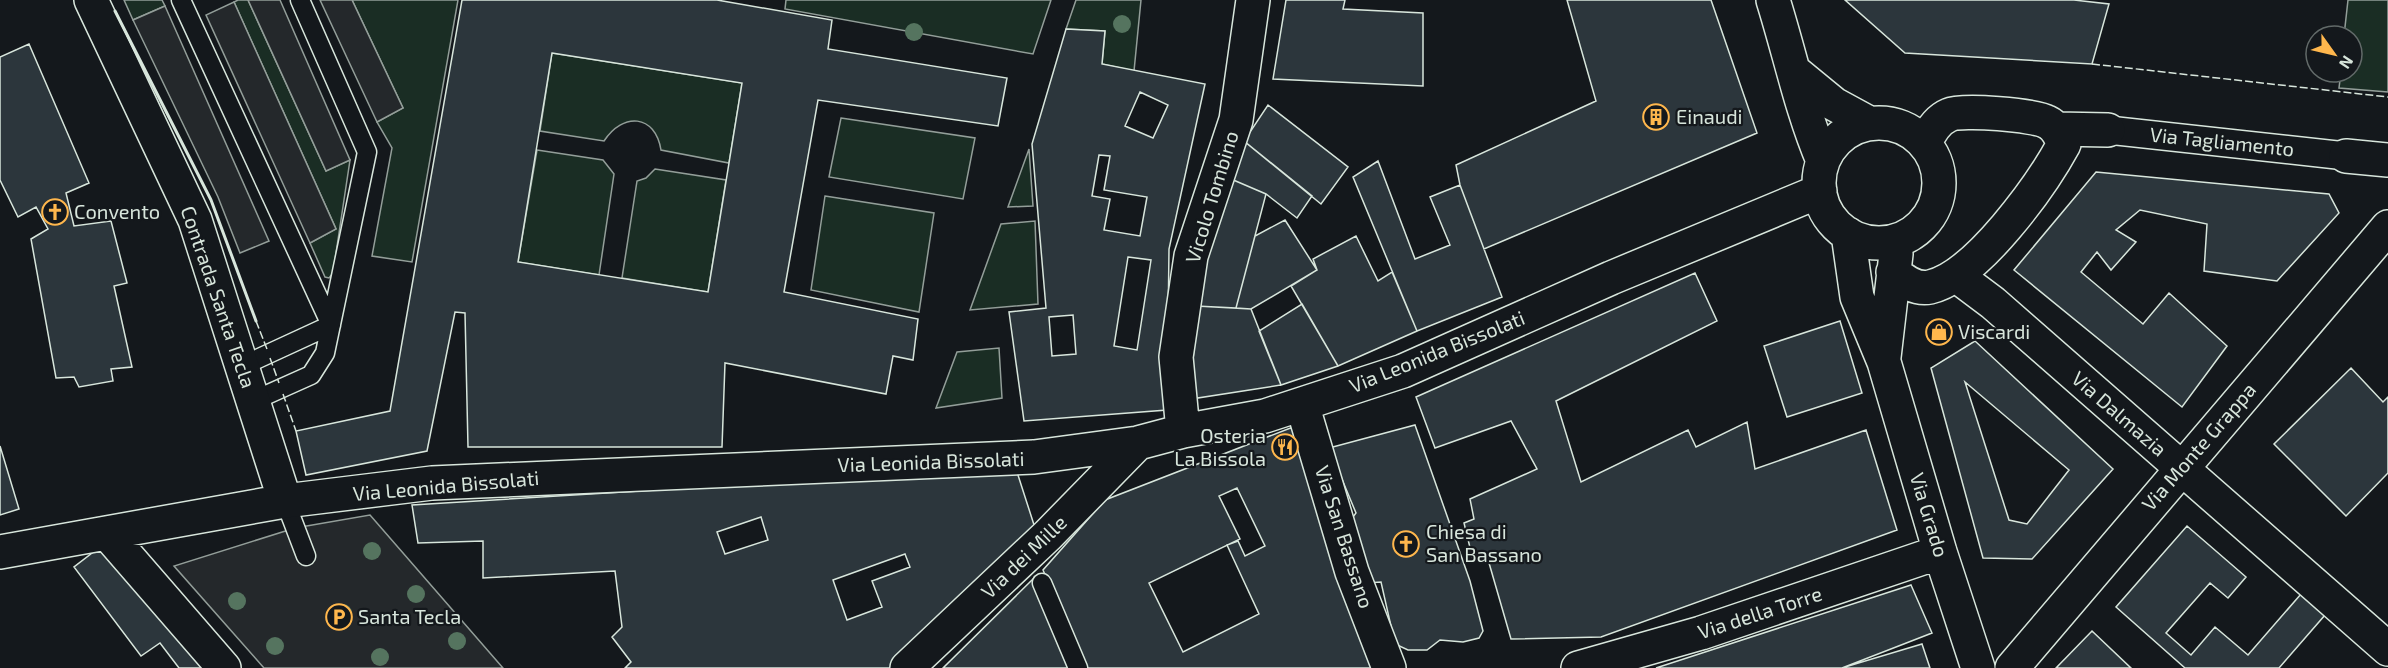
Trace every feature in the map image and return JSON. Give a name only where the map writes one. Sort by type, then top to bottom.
[{"type":"street","name":"Contrada Santa Tecla","points":[[91,0],[195,220],[285,501]]},
{"type":"street","name":"Vicolo Tombino","points":[[1183,431],[1176,357],[1191,256],[1236,120],[1253,0]]},
{"type":"street","points":[[1773,0],[1795,72],[1805,120],[1821,176],[1825,208],[1834,223],[1848,234],[1864,241],[1881,243],[1899,240],[1923,223],[1938,198],[1939,178],[1935,159],[1925,142],[1909,130],[1889,123],[1869,123],[1849,130],[1833,144],[1821,176]]},
{"type":"street","points":[[1795,72],[1834,104],[1869,123]]},
{"type":"street","name":"Via Tagliamento","points":[[1925,142],[1932,128],[1948,115],[1969,111],[2046,121],[2057,129],[2108,130],[2388,160]]},
{"type":"street","points":[[1893,272],[1909,285],[1929,287],[1957,276],[2014,217],[2048,173],[2064,144],[2057,129]]},
{"type":"street","name":"Via Leonida Bissolati","points":[[0,552],[285,501],[432,483],[1034,457],[1138,442],[1265,416],[1403,370],[1611,278],[1821,176]]},
{"type":"street","name":"Via Monte Grappa","points":[[2012,668],[2388,227]]},
{"type":"street","name":"Via Grado","points":[[1848,234],[1857,297],[1884,362],[1940,552],[1978,668]]},
{"type":"street","name":"Via Grado","points":[[1884,362],[1893,272],[1899,240]]},
{"type":"street","name":"Via Dalmazia","points":[[1957,276],[1993,303],[2388,649]]},
{"type":"street","name":"Via San Bassano","points":[[1302,404],[1352,572],[1389,668]]},
{"type":"street","name":"Via dei Mille","points":[[907,668],[1048,535],[1138,442]]},
{"type":"street","points":[[107,533],[224,668]]},
{"type":"street","name":"Via della Torre","points":[[1578,668],[1701,633],[1940,552]]},
{"type":"lane","points":[[181,0],[331,325]]},
{"type":"lane","points":[[253,401],[311,375],[325,353],[367,152],[300,0]]},
{"type":"lane","points":[[242,366],[331,325]]},
{"type":"lane","points":[[285,501],[306,556]]},
{"type":"lane","points":[[1042,583],[1078,668]]},
{"type":"green space","points":[[124,0],[162,0],[165,6],[133,20]]},
{"type":"green space","points":[[248,0],[326,171],[350,160],[333,273],[329,278],[325,277],[310,243],[336,229],[234,2]]},
{"type":"green space","points":[[352,0],[458,0],[412,262],[372,256],[392,148],[377,122],[403,108]]},
{"type":"green space","points":[[786,0],[1051,0],[1033,54],[785,9]]},
{"type":"green space","points":[[1076,0],[1141,0],[1134,71],[1102,64],[1105,31],[1066,29]]},
{"type":"green space","points":[[2348,0],[2388,0],[2388,92],[2339,88],[2340,84],[2364,84],[2364,24],[2345,24]]},
{"type":"green space","points":[[552,53],[742,83],[729,163],[661,150],[658,138],[652,129],[637,121],[620,125],[604,141],[540,131]]},
{"type":"green space","points":[[841,118],[975,138],[963,199],[829,177]]},
{"type":"green space","points":[[1029,149],[1033,206],[1008,207]]},
{"type":"green space","points":[[537,150],[603,160],[614,174],[599,275],[518,262]]},
{"type":"green space","points":[[655,169],[726,180],[708,292],[622,278],[637,181],[646,178]]},
{"type":"green space","points":[[825,196],[934,213],[919,312],[811,290]]},
{"type":"green space","points":[[1035,221],[1038,304],[970,310],[1001,224]]},
{"type":"green space","points":[[999,348],[1002,398],[936,408],[957,352]]},
{"type":"shaded area","points":[[248,0],[280,0],[350,160],[326,171]]},
{"type":"shaded area","points":[[320,0],[352,0],[403,108],[377,122]]},
{"type":"shaded area","points":[[234,2],[336,229],[310,243],[206,15]]},
{"type":"shaded area","points":[[165,6],[269,241],[240,253],[218,197],[133,20]]},
{"type":"shaded area","name":"Santa Tecla","points":[[370,515],[503,668],[264,668],[174,566],[295,528]]},
{"type":"building","points":[[462,0],[717,0],[832,20],[828,49],[1007,78],[998,126],[818,100],[784,292],[918,319],[913,360],[893,356],[886,394],[725,363],[722,447],[468,447],[465,313],[455,312],[427,451],[306,475],[296,431],[390,411]],"holes":[[[552,53],[742,83],[708,292],[518,262]]]},
{"type":"building","points":[[1286,0],[1345,0],[1343,9],[1423,13],[1423,86],[1273,79]]},
{"type":"building","name":"Einaudi","points":[[1567,0],[1711,0],[1757,133],[1484,249],[1460,185],[1456,165],[1596,101]]},
{"type":"building","points":[[1845,0],[2074,0],[2109,4],[2092,64],[1905,53]]},
{"type":"building","points":[[1066,29],[1105,31],[1102,64],[1205,84],[1169,249],[1167,410],[1024,421],[1009,312],[1046,308],[1032,144]],"holes":[[[1140,92],[1168,105],[1153,138],[1125,126]],[[1099,155],[1110,156],[1104,190],[1147,197],[1140,236],[1104,230],[1110,199],[1092,196]],[[1128,257],[1151,260],[1137,350],[1114,346]],[[1073,315],[1076,354],[1052,356],[1049,317]]]},
{"type":"building","name":"Convento","points":[[29,44],[89,183],[66,193],[74,226],[111,221],[127,283],[114,286],[132,367],[111,369],[113,381],[79,387],[74,377],[56,378],[31,239],[48,229],[36,207],[18,217],[0,180],[0,57]]},
{"type":"building","points":[[1268,105],[1348,167],[1321,204],[1244,141]]},
{"type":"building","points":[[1244,141],[1312,196],[1297,218],[1266,194],[1224,176]]},
{"type":"building","points":[[1378,161],[1415,259],[1450,245],[1430,197],[1460,185],[1502,297],[1417,331],[1353,177]]},
{"type":"building","points":[[2096,172],[2329,194],[2339,213],[2277,281],[2204,271],[2207,224],[2140,210],[2116,230],[2136,242],[2111,270],[2097,252],[2081,272],[2143,324],[2169,293],[2227,346],[2182,407],[2014,270]]},
{"type":"building","points":[[1224,176],[1266,194],[1236,308],[1196,306]]},
{"type":"building","points":[[1285,220],[1317,270],[1251,309],[1236,308],[1255,236]]},
{"type":"building","points":[[1356,236],[1378,281],[1392,272],[1417,331],[1338,366],[1291,286],[1317,270],[1313,259]]},
{"type":"building","points":[[1695,273],[1717,321],[1556,401],[1581,482],[1688,430],[1696,447],[1747,422],[1755,469],[1866,430],[1897,530],[1601,637],[1511,639],[1487,556],[1473,560],[1464,523],[1474,519],[1470,499],[1537,469],[1511,421],[1435,448],[1416,397]]},
{"type":"building","points":[[1302,304],[1338,366],[1281,385],[1259,331]]},
{"type":"building","points":[[1196,306],[1251,309],[1281,385],[1191,399]]},
{"type":"building","points":[[1840,321],[1862,393],[1787,417],[1764,346]]},
{"type":"building","points":[[1975,341],[2113,469],[2032,559],[1983,558],[1931,368]],"holes":[[[1965,382],[2069,470],[2027,524],[2009,520]]]},
{"type":"building","points":[[2351,368],[2383,402],[2388,397],[2388,473],[2346,516],[2274,444]]},
{"type":"building","name":"Chiesa di San Bassano","points":[[1415,425],[1470,581],[1483,631],[1479,638],[1463,642],[1440,640],[1427,650],[1408,650],[1395,644],[1381,582],[1366,583],[1350,521],[1356,513],[1329,448]]},
{"type":"building","points":[[1293,427],[1381,668],[1083,668],[1043,570],[1105,500]],"holes":[[[1237,488],[1265,546],[1245,556],[1238,541],[1229,544],[1240,539],[1219,496]],[[1227,545],[1259,614],[1183,652],[1149,583]]]},
{"type":"building","points":[[0,446],[19,509],[0,515]]},
{"type":"building","points":[[1017,472],[1036,531],[891,668],[625,668],[631,662],[612,637],[622,627],[615,571],[483,578],[483,541],[418,543],[412,505],[755,484]],"holes":[[[761,517],[768,540],[725,554],[717,532]],[[905,554],[910,567],[872,581],[882,607],[847,620],[833,580]]]},
{"type":"building","points":[[2187,526],[2246,577],[2228,598],[2210,583],[2166,633],[2191,655],[2215,627],[2248,655],[2301,594],[2325,615],[2279,668],[2185,668],[2116,607]]},
{"type":"building","points":[[109,540],[206,668],[179,668],[160,643],[141,656],[74,567]]},
{"type":"building","points":[[1033,579],[1074,668],[943,668]]},
{"type":"building","points":[[1911,585],[1932,633],[1842,668],[1656,668]]},
{"type":"building","points":[[2092,631],[2131,668],[2056,668]]},
{"type":"building","points":[[1922,644],[1930,668],[1845,668],[1845,667]]},
{"type":"fence","points":[[2092,64],[2388,97]]},
{"type":"fence","points":[[256,321],[267,349]]},
{"type":"fence","points":[[270,358],[279,383]]},
{"type":"fence","points":[[283,394],[296,431]]},
{"type":"wall","points":[[115,11],[211,200],[256,321]]},
{"type":"place","name":"Einaudi","points":[[1656,117]]},
{"type":"place","name":"Convento","points":[[55,212]]},
{"type":"place","name":"Viscardi","points":[[1939,332]]},
{"type":"place","name":"Osteria La Bissola","points":[[1285,447]]},
{"type":"place","name":"Chiesa di San Bassano","points":[[1406,544]]},
{"type":"place","name":"Santa Tecla","points":[[339,617]]}]
